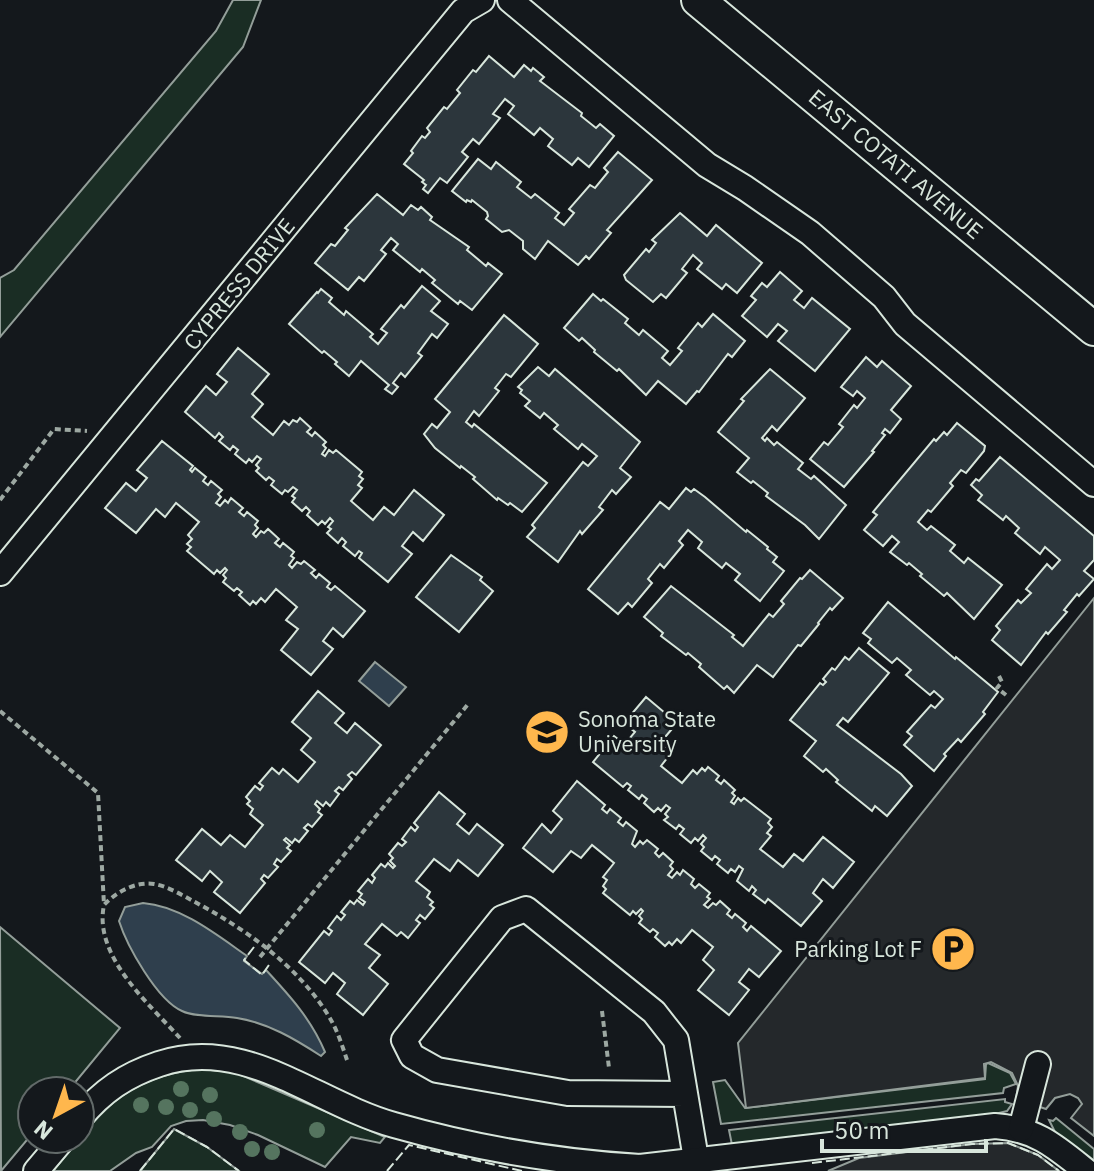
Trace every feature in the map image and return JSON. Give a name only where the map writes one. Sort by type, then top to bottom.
[{"type":"main road","name":"EAST COTATI AVENUE","points":[[698,0],[1094,329]]},
{"type":"street","name":"CYPRESS DRIVE","points":[[0,573],[463,11],[482,0]]},
{"type":"street","points":[[510,0],[707,165],[810,233],[884,297],[905,324],[1094,484]]},
{"type":"street","points":[[685,1094],[568,1093],[437,1070],[412,1056],[404,1040],[502,918],[526,909],[654,1012],[676,1040],[696,1159]]},
{"type":"street","points":[[96,1098],[124,1078],[172,1059],[212,1055],[257,1066],[390,1124],[485,1149],[587,1164],[639,1169],[696,1159],[782,1161],[995,1126],[1021,1129],[1050,1142],[1086,1171]]},
{"type":"street","points":[[1021,1129],[1038,1064]]},
{"type":"street","points":[[36,1171],[50,1155]]},
{"type":"path","points":[[0,500],[54,429],[84,431],[121,427]]},
{"type":"path","points":[[999,676],[1002,682],[997,688],[1006,695]]},
{"type":"path","points":[[260,957],[469,703]]},
{"type":"path","points":[[0,711],[98,793],[104,905],[102,927],[120,967],[181,1039]]},
{"type":"path","points":[[104,905],[119,892],[153,884],[207,908],[267,948],[297,978],[327,1013],[347,1060]]},
{"type":"path","points":[[602,1011],[609,1068]]},
{"type":"green space","points":[[233,0],[261,0],[243,47],[0,337],[0,278],[14,270],[216,31]]},
{"type":"green space","points":[[0,927],[120,1028],[81,1075],[16,1075],[16,1153],[1,1171]]},
{"type":"green space","points":[[988,1063],[1010,1073],[1016,1084],[1004,1088],[1003,1093],[721,1124],[713,1082],[725,1080],[745,1108],[985,1079]]},
{"type":"green space","points":[[198,1069],[234,1072],[385,1137],[380,1143],[351,1137],[325,1167],[230,1125],[203,1120],[186,1121],[171,1126],[152,1147],[136,1153],[110,1171],[53,1171],[66,1155],[96,1155],[96,1119],[114,1102],[130,1090],[172,1074]]},
{"type":"green space","points":[[1005,1099],[1005,1102],[1012,1104],[1007,1111],[987,1116],[732,1145],[729,1130]]},
{"type":"green space","points":[[1056,1118],[1094,1149],[1094,1164],[1055,1132],[1049,1120]]},
{"type":"green space","points":[[174,1129],[207,1147],[239,1171],[140,1171]]},
{"type":"shaded area","name":"Parking Lot F","points":[[1094,598],[1094,1136],[1071,1118],[1082,1104],[1078,1098],[1070,1094],[1055,1098],[1046,1109],[1016,1099],[1018,1086],[1012,1073],[991,1062],[984,1064],[985,1078],[746,1108],[738,1043]]},
{"type":"shaded area","points":[[1008,1143],[1038,1155],[1059,1171],[828,1171],[859,1158],[972,1144]]},
{"type":"water","points":[[375,662],[406,687],[389,706],[359,681]]},
{"type":"water","points":[[143,903],[171,910],[198,923],[247,956],[244,961],[262,974],[266,970],[307,1018],[325,1052],[321,1056],[260,1024],[237,1018],[195,1015],[172,1005],[144,971],[119,921],[125,907]]},
{"type":"building","points":[[489,56],[514,77],[524,65],[531,71],[533,68],[544,77],[540,81],[582,113],[581,116],[596,128],[600,124],[614,136],[589,167],[578,158],[572,165],[548,146],[553,139],[540,128],[534,135],[508,114],[514,106],[505,99],[493,114],[500,118],[479,144],[473,139],[462,152],[468,157],[447,183],[440,178],[428,193],[423,189],[426,185],[422,182],[424,180],[404,164],[422,136],[425,138],[430,132],[427,128],[460,93],[457,90],[473,70],[476,72]]},
{"type":"building","points":[[618,152],[652,180],[607,230],[611,233],[589,259],[586,256],[578,265],[548,241],[535,259],[523,249],[523,241],[509,230],[502,232],[486,219],[487,212],[472,200],[466,202],[452,191],[478,159],[491,169],[496,162],[521,182],[517,187],[531,198],[535,194],[559,213],[555,218],[564,225],[574,213],[569,209],[590,185],[595,188],[608,172],[604,168]]},
{"type":"building","points":[[377,194],[403,215],[411,205],[418,210],[421,207],[432,217],[430,220],[469,247],[467,250],[486,266],[488,263],[502,274],[472,310],[460,301],[458,304],[432,283],[435,280],[422,269],[420,272],[393,250],[398,244],[391,238],[381,250],[386,254],[364,281],[359,277],[348,290],[315,263],[331,244],[335,246],[348,230],[345,228]]},
{"type":"building","points":[[680,213],[707,236],[716,225],[762,263],[737,293],[726,284],[722,289],[697,269],[702,263],[693,255],[682,269],[687,273],[666,298],[661,294],[653,302],[626,280],[624,275],[646,249],[649,252],[656,243],[652,240]]},
{"type":"building","points":[[780,272],[802,291],[794,300],[804,308],[812,298],[850,329],[815,371],[778,341],[787,331],[778,324],[767,337],[742,316],[756,300],[751,296],[762,283],[767,287]]},
{"type":"building","points":[[422,286],[440,301],[431,311],[448,324],[437,338],[432,334],[418,353],[422,356],[405,377],[401,373],[393,383],[398,387],[392,394],[385,389],[389,385],[361,361],[349,376],[335,364],[337,362],[289,324],[321,289],[332,298],[329,302],[344,315],[346,311],[373,334],[370,337],[378,344],[387,333],[381,329]]},
{"type":"building","points":[[593,294],[628,319],[625,323],[639,335],[643,330],[668,351],[662,358],[670,365],[682,351],[678,348],[698,323],[702,327],[713,314],[745,341],[732,357],[728,354],[686,404],[658,381],[646,395],[619,369],[617,371],[594,352],[582,338],[579,341],[564,328]]},
{"type":"building","points":[[504,315],[538,344],[511,377],[506,374],[495,388],[499,391],[479,416],[474,411],[466,422],[472,427],[474,424],[547,483],[522,512],[510,503],[497,500],[473,479],[475,477],[435,448],[424,434],[432,424],[437,428],[450,412],[435,399]]},
{"type":"building","points":[[238,348],[269,374],[252,394],[263,404],[252,417],[273,435],[284,421],[289,425],[300,418],[311,428],[307,432],[312,436],[315,432],[326,442],[322,454],[325,456],[329,450],[333,453],[336,450],[362,472],[359,476],[363,479],[358,485],[362,488],[351,501],[373,520],[384,507],[394,515],[414,490],[444,515],[423,541],[413,532],[402,546],[412,554],[388,582],[359,558],[362,553],[359,551],[355,556],[343,546],[346,542],[342,538],[338,543],[327,533],[333,521],[330,518],[325,524],[322,521],[318,525],[307,515],[310,511],[306,507],[302,511],[292,502],[297,490],[293,487],[282,494],[271,485],[274,481],[269,477],[266,480],[256,471],[261,459],[257,456],[246,463],[235,454],[238,450],[233,446],[230,450],[219,441],[223,437],[219,433],[215,438],[185,412],[206,386],[216,395],[227,382],[217,374]]},
{"type":"building","points":[[866,357],[877,367],[882,361],[911,386],[891,410],[901,419],[890,433],[885,429],[882,433],[885,435],[874,452],[844,487],[810,459],[824,442],[828,445],[843,427],[839,424],[854,405],[857,408],[865,398],[857,391],[853,396],[841,387]]},
{"type":"building","points":[[538,367],[549,376],[555,369],[640,442],[620,468],[631,477],[616,494],[612,490],[599,507],[603,510],[582,534],[580,531],[558,562],[527,537],[535,528],[532,525],[583,462],[588,466],[597,456],[582,444],[578,449],[554,429],[558,425],[544,413],[540,418],[525,406],[530,401],[518,387]]},
{"type":"building","points":[[770,369],[805,398],[777,431],[772,426],[762,438],[765,441],[767,438],[774,445],[777,442],[803,463],[798,469],[811,479],[814,476],[846,505],[819,539],[766,496],[768,493],[737,472],[749,458],[718,432],[744,401],[741,399]]},
{"type":"building","points":[[957,423],[985,446],[984,451],[966,473],[961,470],[950,483],[953,486],[918,522],[927,530],[931,526],[955,545],[950,551],[964,563],[968,558],[1002,585],[974,619],[947,593],[944,596],[909,563],[907,565],[890,552],[899,542],[892,536],[883,546],[864,530],[877,515],[873,512],[934,439],[936,441],[944,432],[947,435]]},
{"type":"building","points":[[162,441],[193,466],[192,472],[195,468],[206,477],[203,481],[208,485],[211,481],[222,490],[216,503],[220,506],[231,498],[243,508],[239,512],[244,516],[247,512],[258,521],[255,525],[258,528],[253,534],[256,537],[268,529],[279,539],[275,543],[280,547],[283,543],[294,552],[289,565],[292,568],[297,562],[301,564],[304,561],[315,570],[311,573],[316,578],[319,574],[330,583],[327,587],[331,590],[335,586],[365,611],[343,637],[333,628],[323,641],[333,649],[311,675],[281,650],[298,629],[286,620],[297,607],[276,589],[265,602],[261,598],[250,605],[239,595],[242,592],[237,588],[234,591],[223,582],[226,578],[223,575],[227,570],[225,568],[214,574],[187,551],[191,547],[187,544],[192,539],[188,535],[199,522],[176,503],[165,517],[156,509],[136,533],[105,508],[126,483],[136,491],[147,478],[137,470]]},
{"type":"building","points":[[1000,457],[1094,536],[1094,560],[1084,571],[1094,579],[1079,596],[1077,594],[1064,610],[1067,612],[1048,634],[1046,632],[1021,665],[992,640],[1000,630],[996,626],[1018,600],[1021,603],[1031,593],[1026,589],[1047,564],[1052,569],[1060,560],[1045,547],[1040,554],[1015,533],[1019,528],[1006,516],[1003,520],[978,500],[982,495],[971,485],[976,479],[979,481]]},
{"type":"building","points":[[686,488],[691,492],[694,489],[768,547],[777,557],[773,562],[784,571],[760,601],[735,580],[740,574],[726,563],[722,568],[698,548],[702,542],[688,530],[679,541],[683,545],[664,568],[660,564],[648,579],[652,583],[632,607],[628,603],[618,614],[588,589],[660,502],[669,509]]},
{"type":"building","points":[[451,555],[482,577],[480,580],[493,591],[459,632],[416,597]]},
{"type":"building","points":[[810,570],[843,598],[832,610],[830,608],[773,677],[757,665],[734,693],[727,686],[724,689],[688,653],[686,655],[661,636],[663,633],[644,617],[671,586],[734,635],[732,637],[743,646],[769,614],[773,617],[784,604],[781,601]]},
{"type":"building","points":[[888,602],[998,692],[983,712],[985,714],[961,742],[958,739],[944,754],[946,756],[934,771],[904,745],[912,736],[907,732],[931,705],[935,708],[943,699],[934,691],[930,695],[906,675],[911,670],[897,658],[892,663],[868,643],[871,639],[863,633]]},
{"type":"building","points":[[859,648],[889,673],[848,722],[843,718],[837,725],[912,786],[887,816],[875,806],[872,811],[836,782],[838,780],[826,769],[823,772],[804,756],[816,741],[790,720],[820,683],[823,685],[826,682],[823,679],[832,668],[835,670],[845,657],[849,660]]},
{"type":"building","points":[[318,691],[344,713],[335,723],[347,733],[355,723],[381,745],[356,775],[352,772],[348,775],[352,779],[343,790],[339,787],[335,791],[339,794],[330,806],[326,802],[323,806],[317,801],[315,804],[322,815],[312,827],[308,824],[304,828],[308,831],[299,842],[295,839],[292,843],[286,838],[284,840],[291,851],[281,862],[277,859],[274,864],[278,867],[268,878],[264,875],[261,879],[265,883],[240,913],[214,892],[222,882],[210,871],[202,881],[176,860],[202,829],[221,845],[230,835],[245,847],[263,825],[250,814],[253,809],[247,804],[250,801],[246,797],[255,786],[260,790],[263,786],[259,783],[272,768],[279,774],[283,769],[298,782],[315,762],[301,750],[311,738],[292,722]]},
{"type":"building","points":[[646,697],[677,723],[660,743],[671,753],[661,766],[682,783],[693,770],[697,774],[708,767],[719,776],[716,780],[721,784],[724,780],[735,790],[731,802],[734,804],[738,798],[741,801],[744,798],[771,819],[768,823],[772,827],[767,833],[771,836],[760,849],[783,867],[794,854],[803,861],[823,837],[854,862],[833,888],[823,879],[813,893],[822,901],[801,926],[768,899],[765,903],[753,894],[756,890],[752,886],[749,891],[737,881],[743,869],[739,866],[735,872],[731,869],[728,873],[717,864],[720,860],[715,856],[712,860],[701,851],[704,847],[701,844],[706,838],[703,835],[691,843],[680,834],[684,829],[679,825],[676,829],[664,820],[670,808],[666,805],[661,811],[658,808],[654,812],[644,803],[647,799],[642,795],[639,799],[628,790],[631,786],[627,783],[623,787],[593,762],[614,736],[625,744],[635,732],[624,723]]},
{"type":"building","points":[[577,781],[605,805],[602,809],[607,813],[610,809],[621,818],[618,822],[623,826],[626,822],[637,831],[632,844],[635,847],[640,841],[643,844],[647,840],[658,849],[655,853],[659,857],[663,853],[673,862],[670,866],[673,869],[668,875],[672,878],[683,870],[694,879],[691,884],[695,888],[699,884],[710,893],[707,897],[710,899],[704,905],[708,908],[720,901],[730,910],[727,914],[732,918],[735,914],[746,923],[743,927],[747,931],[751,926],[781,951],[759,977],[749,969],[739,982],[749,990],[729,1015],[698,990],[714,970],[703,960],[713,947],[692,930],[681,943],[677,939],[672,945],[669,942],[665,946],[655,937],[658,933],[653,929],[650,932],[639,923],[642,919],[639,916],[643,911],[641,909],[630,915],[603,893],[607,880],[603,877],[614,863],[592,845],[581,858],[571,851],[553,872],[523,848],[542,824],[551,833],[562,819],[553,811]]},
{"type":"building","points":[[439,792],[465,814],[457,824],[469,834],[477,824],[503,845],[478,876],[458,860],[450,871],[434,859],[416,881],[430,892],[427,897],[434,908],[425,919],[420,915],[416,920],[420,923],[408,938],[401,932],[397,936],[382,924],[365,944],[380,955],[369,968],[388,984],[363,1015],[337,994],[345,983],[333,973],[325,983],[299,962],[324,931],[329,935],[332,931],[328,928],[337,916],[341,920],[345,915],[341,912],[350,901],[354,904],[357,900],[363,905],[365,902],[359,898],[362,894],[358,891],[368,879],[372,883],[375,878],[372,875],[381,864],[385,867],[388,863],[393,868],[395,866],[389,854],[398,843],[402,846],[406,842],[402,839],[411,827],[415,831],[418,827],[414,823]]},
{"type":"fence","points":[[254,947],[244,960],[262,975],[271,962]]},
{"type":"fence","points":[[140,1171],[174,1129],[207,1147],[239,1171]]},
{"type":"fence","points":[[812,1163],[972,1144],[1008,1143],[1038,1155],[1059,1171]]},
{"type":"fence","points":[[387,1171],[409,1145],[522,1171]]},
{"type":"place","name":"Sonoma State University","points":[[547,732]]},
{"type":"place","name":"Parking Lot F","points":[[953,949]]}]
